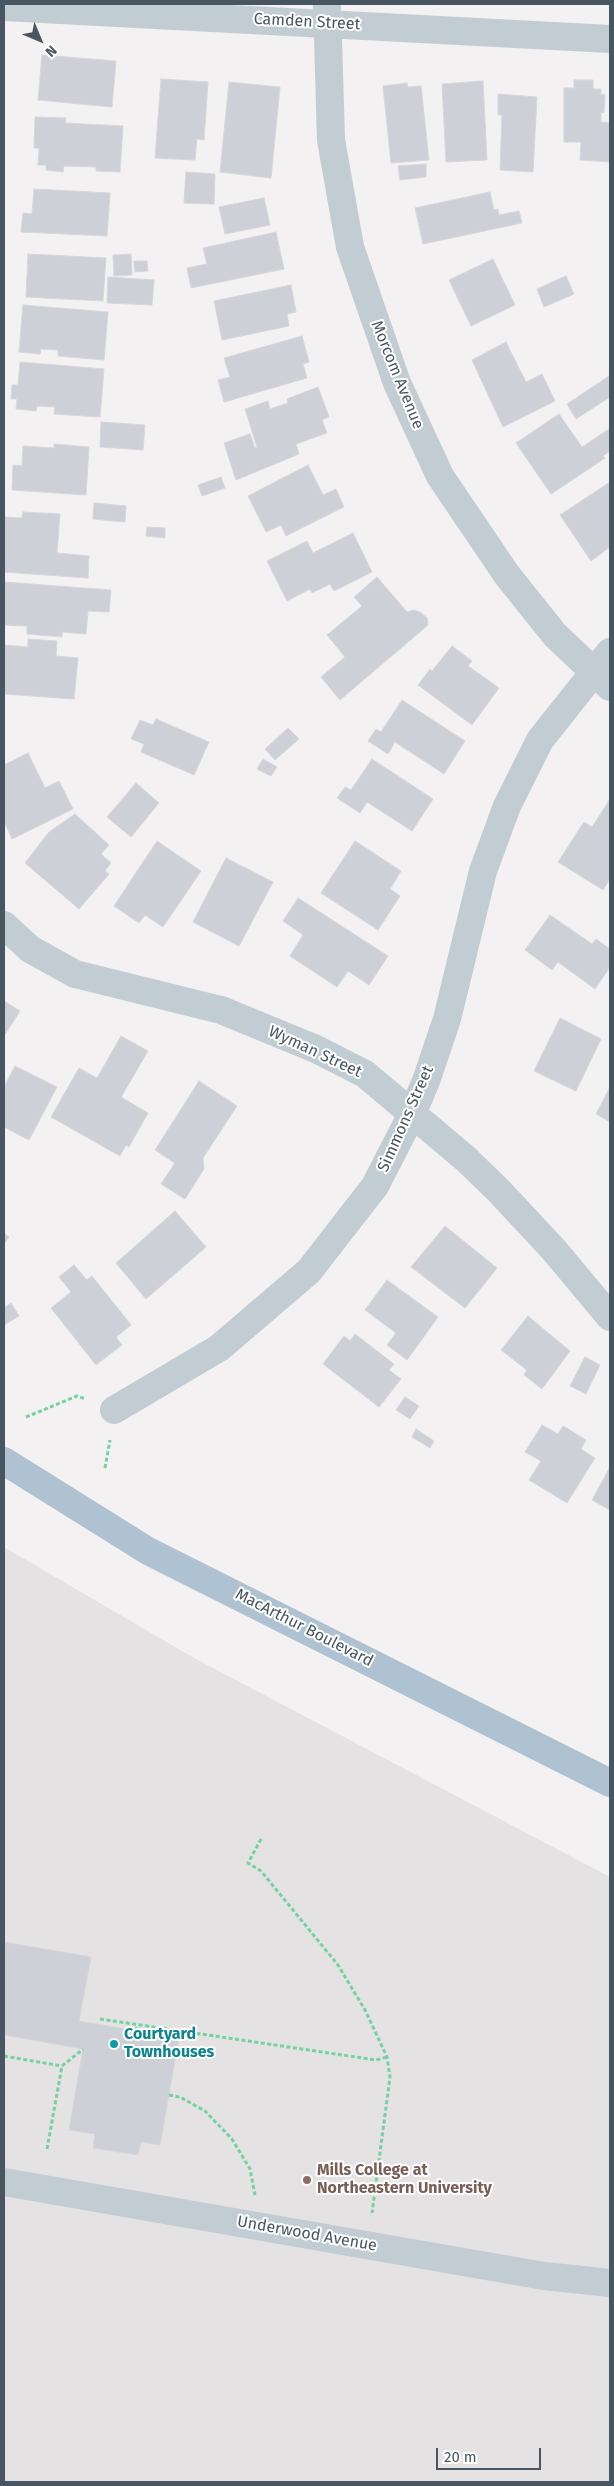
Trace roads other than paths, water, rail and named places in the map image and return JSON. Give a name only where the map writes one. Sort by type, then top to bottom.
[{"type":"main road","name":"MacArthur Boulevard","points":[[4,1461],[148,1551],[610,1783]]},
{"type":"street","name":"Camden Street","points":[[4,7],[327,13],[610,39]]},
{"type":"street","name":"Morcom Avenue","points":[[327,13],[331,140],[350,247],[397,383],[440,476],[507,575],[555,634],[605,670]]},
{"type":"street","name":"Simmons Street","points":[[114,1410],[219,1348],[309,1271],[375,1186],[412,1114],[426,1081],[447,1019],[483,870],[507,806],[540,740],[605,670]]},
{"type":"street","name":"Wyman Street","points":[[4,925],[30,950],[75,974],[221,1010],[316,1049],[365,1074],[499,1191],[554,1250],[610,1317]]},
{"type":"street","name":"Underwood Avenue","points":[[4,2182],[544,2276],[610,2283]]},
{"type":"place","name":"Courtyard Townhouses","points":[[114,2044]]},
{"type":"place","name":"Mills College at Northeastern University","points":[[307,2180]]}]
